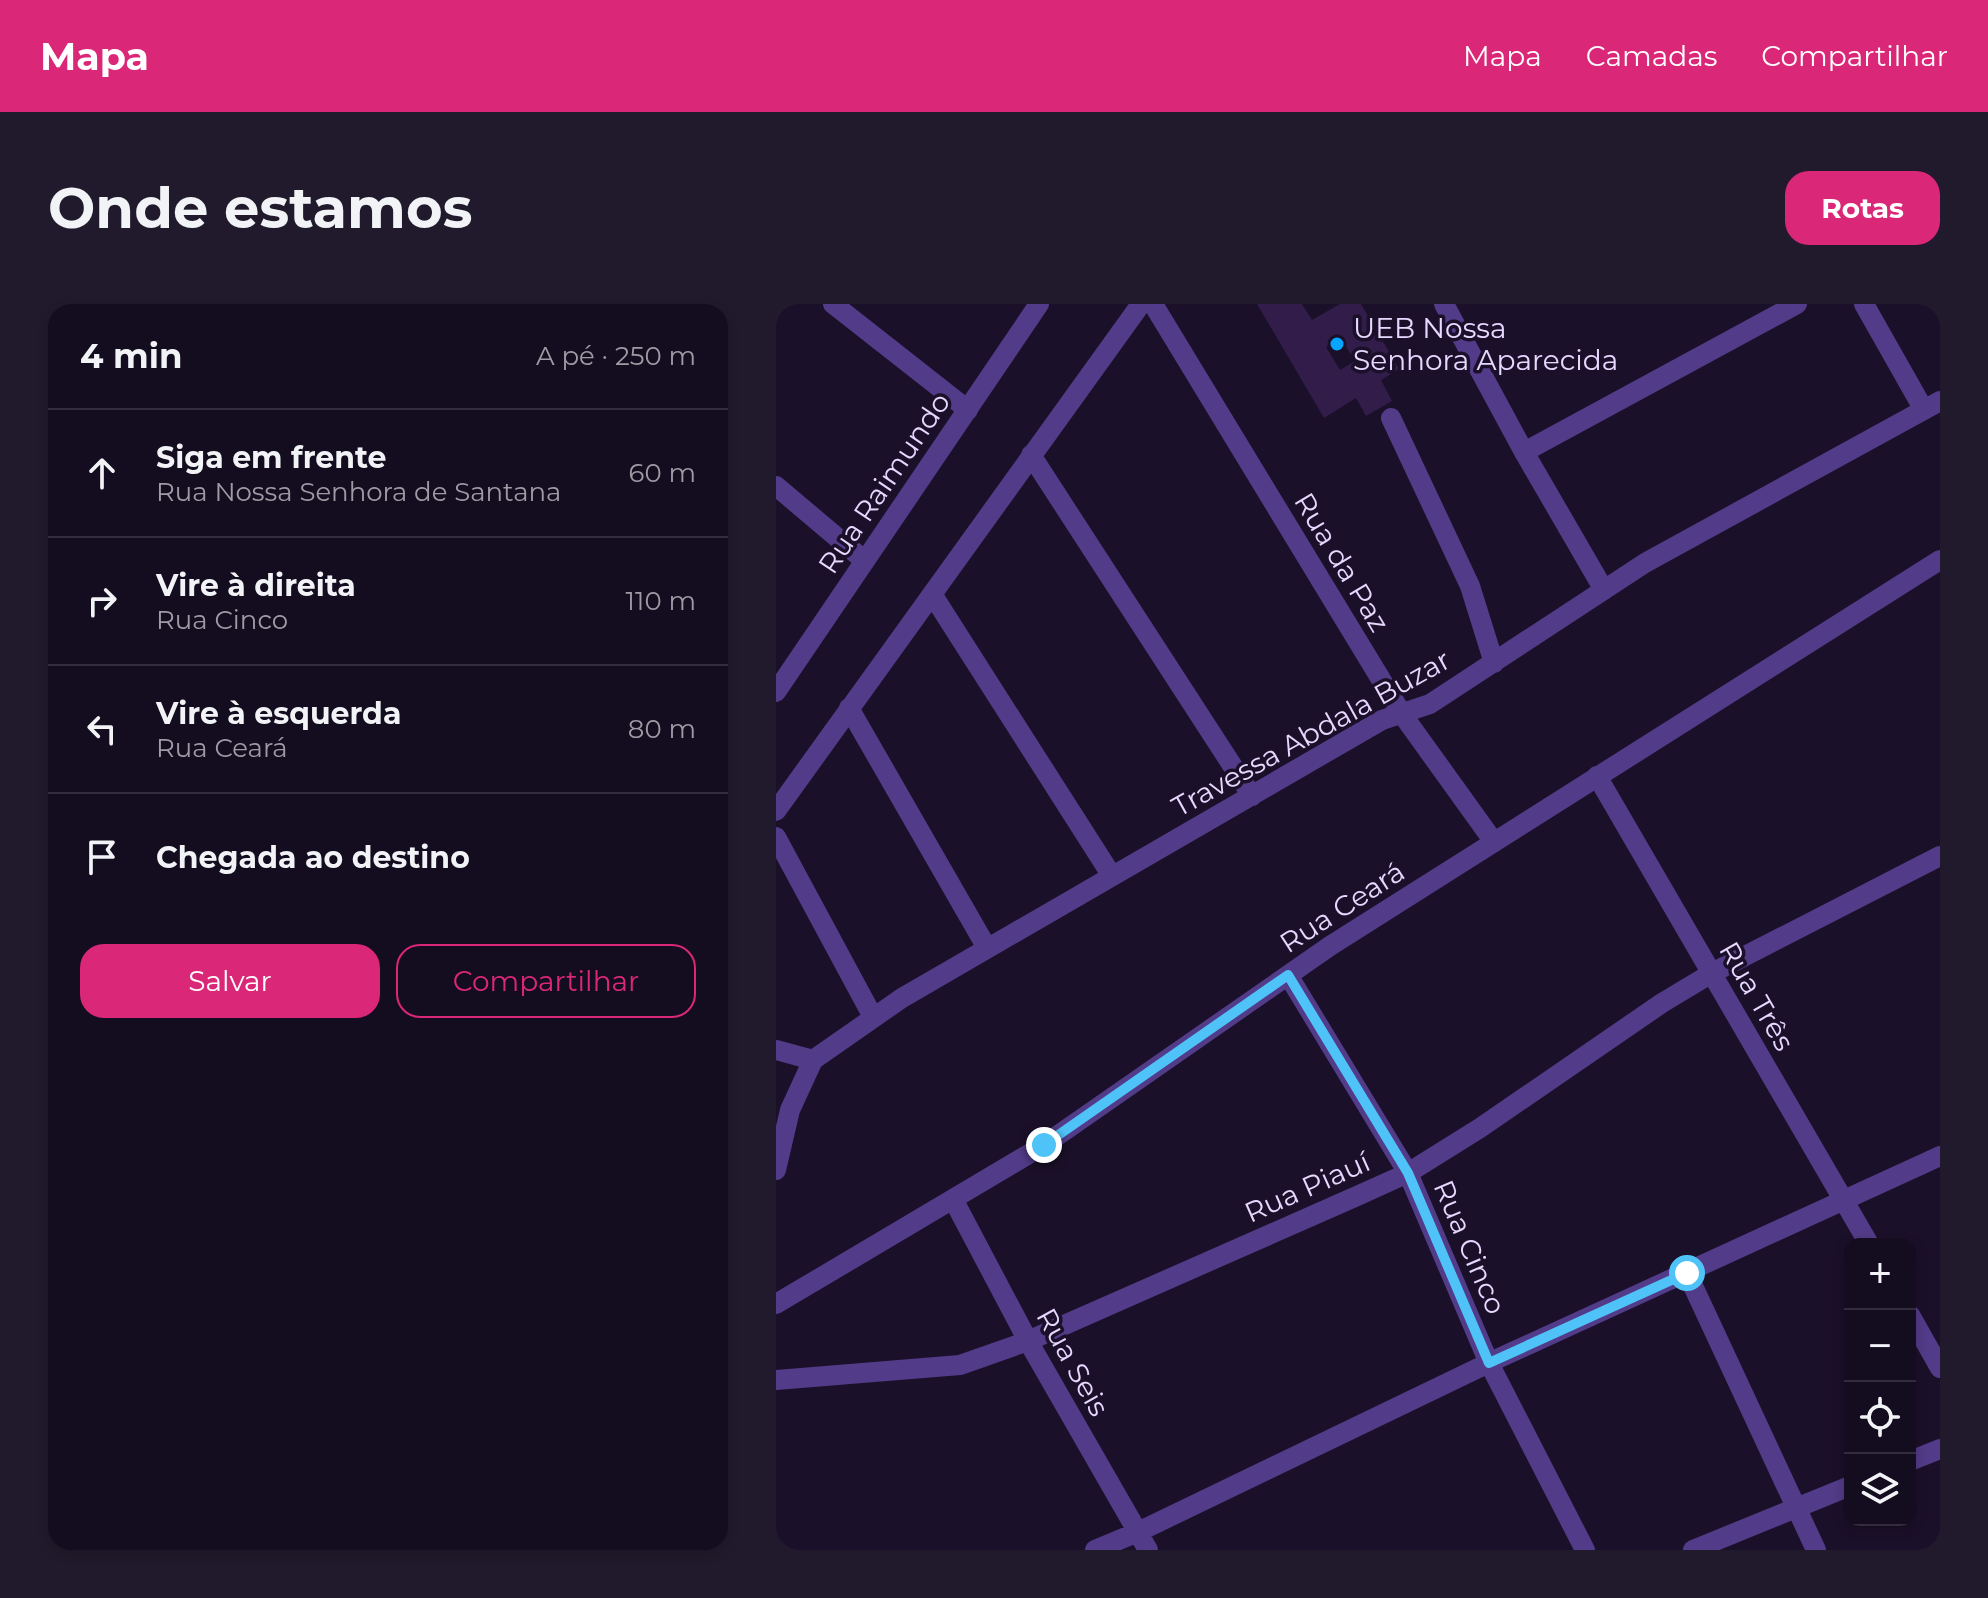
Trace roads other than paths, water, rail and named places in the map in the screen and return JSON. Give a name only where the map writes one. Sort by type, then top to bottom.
[{"type":"street","points":[[833,304],[968,410]]},
{"type":"street","name":"Rua Raimundo","points":[[776,692],[1039,304]]},
{"type":"street","points":[[776,811],[1141,304]]},
{"type":"street","name":"Rua da Paz","points":[[1153,304],[1402,714],[1494,842]]},
{"type":"street","points":[[1524,452],[1797,304]]},
{"type":"street","points":[[1864,304],[1932,405]]},
{"type":"street","points":[[1445,305],[1524,452],[1604,590]]},
{"type":"street","name":"Travessa Abdala Buzar","points":[[776,1170],[790,1110],[813,1060],[873,1017],[1382,720],[1430,704],[1645,563],[1932,405]]},
{"type":"street","points":[[1391,418],[1470,586],[1494,663]]},
{"type":"street","points":[[1031,455],[1252,796]]},
{"type":"street","points":[[776,486],[865,561]]},
{"type":"street","name":"Rua Ceará","points":[[776,1304],[1044,1145],[1288,975],[1940,560]]},
{"type":"street","points":[[932,594],[1112,876]]},
{"type":"street","points":[[849,708],[987,948]]},
{"type":"street","name":"Rua Três","points":[[1597,776],[1866,1238]]},
{"type":"street","points":[[776,837],[873,1017]]},
{"type":"street","name":"Rua Piauí","points":[[776,1380],[960,1365],[1028,1341],[1408,1173],[1480,1128],[1662,1003],[1712,973],[1940,856]]},
{"type":"street","name":"Rua Cinco","points":[[1288,975],[1408,1173],[1489,1363],[1585,1550]]},
{"type":"street","points":[[776,1050],[813,1060]]},
{"type":"street","points":[[1095,1550],[1143,1541],[1489,1363],[1940,1156]]},
{"type":"street","name":"Rua Seis","points":[[953,1199],[1028,1341],[1143,1541]]},
{"type":"street","points":[[1687,1273],[1816,1550]]},
{"type":"street","points":[[1916,1326],[1940,1368]]},
{"type":"street","points":[[1916,1459],[1940,1449]]},
{"type":"street","points":[[1693,1550],[1844,1488]]},
{"type":"place","name":"UEB Nossa Senhora Aparecida","points":[[1337,344]]}]
